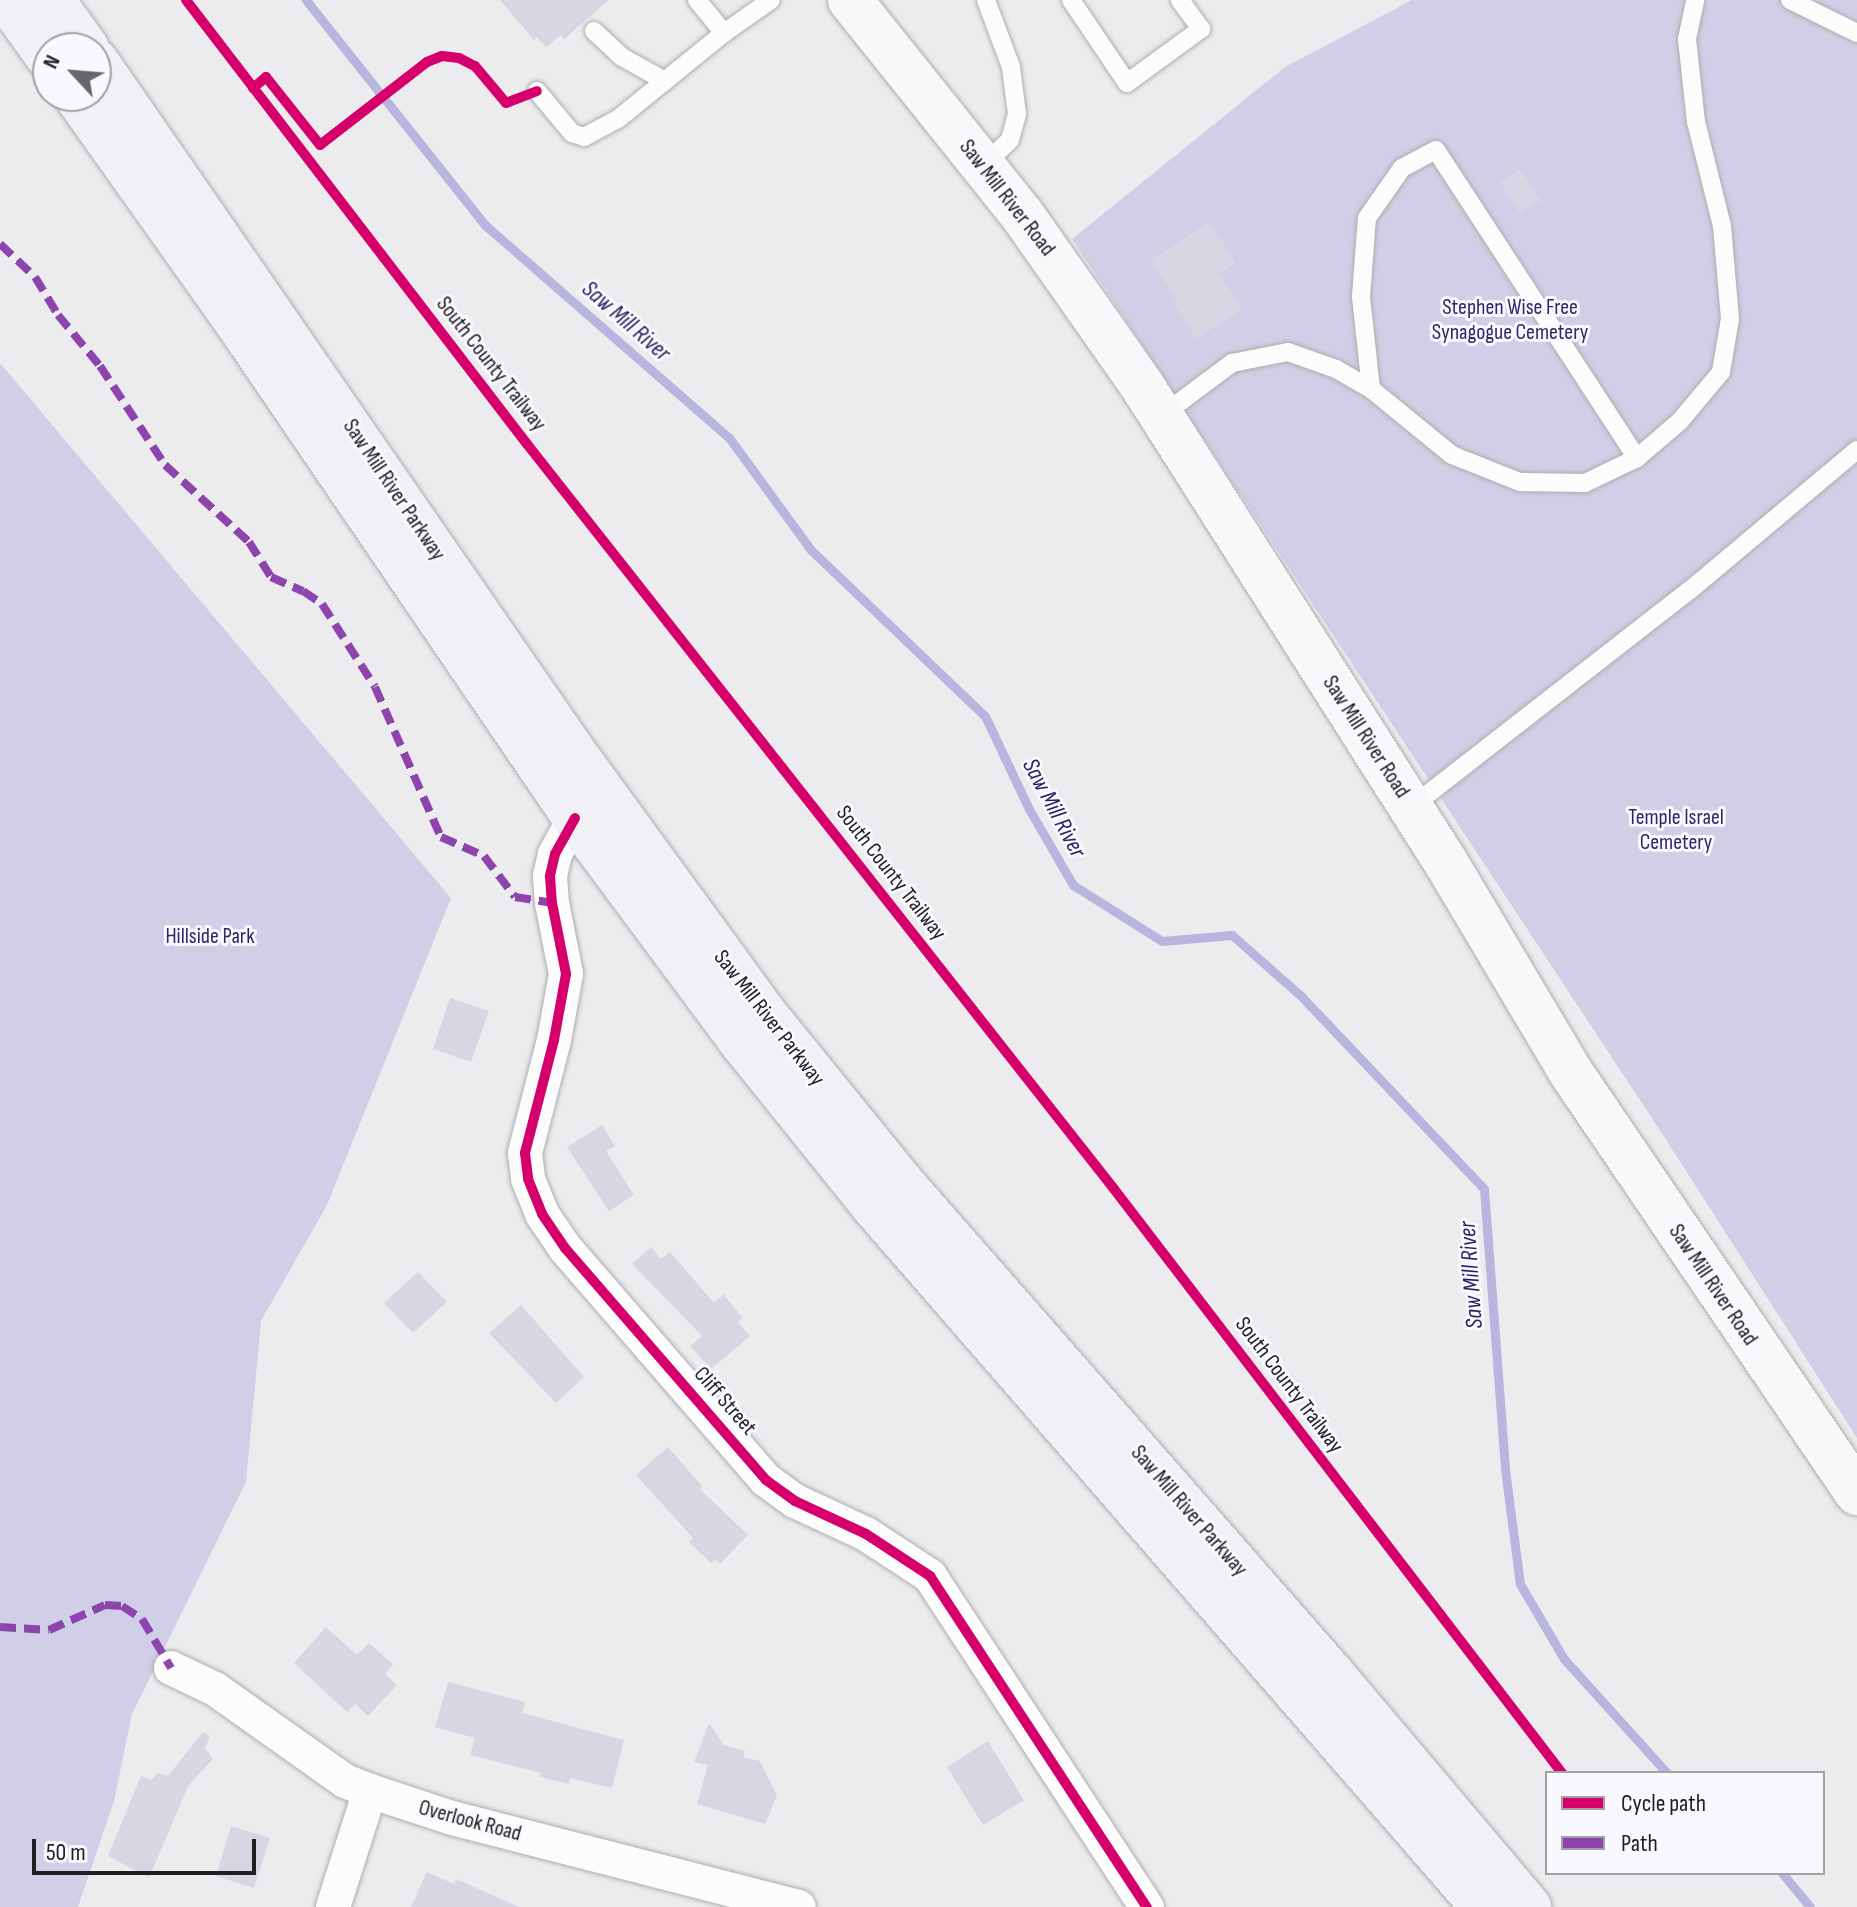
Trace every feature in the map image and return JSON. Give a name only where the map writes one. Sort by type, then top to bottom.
[{"type":"highway","points":[[7,0],[32,35]]},
{"type":"highway","points":[[52,0],[75,32]]},
{"type":"highway","name":"Saw Mill River Parkway","points":[[112,84],[591,777],[764,1013],[902,1183],[1323,1663],[1529,1907]]},
{"type":"highway","name":"Saw Mill River Parkway","points":[[87,112],[238,324],[575,818],[739,1039],[875,1208],[1265,1652],[1483,1907]]},
{"type":"main road","name":"Saw Mill River Road","points":[[850,0],[1049,252],[1161,416],[1411,807],[1572,1074],[1857,1493]]},
{"type":"street","name":"Cliff Street","points":[[575,818],[555,854],[550,876],[566,974],[554,1040],[525,1153],[528,1179],[542,1214],[565,1248],[766,1480],[795,1501],[866,1534],[930,1576],[1147,1907]]},
{"type":"street","name":"Overlook Road","points":[[171,1668],[215,1689],[345,1781],[370,1791],[693,1892],[799,1907]]},
{"type":"street","points":[[333,1907],[370,1791]]},
{"type":"lane","points":[[697,0],[724,33]]},
{"type":"lane","points":[[537,91],[572,133],[584,137],[618,119],[724,33],[771,0]]},
{"type":"lane","points":[[983,166],[1010,140],[1017,114],[1011,67],[986,0]]},
{"type":"lane","points":[[1071,0],[1127,83],[1201,29],[1180,0]]},
{"type":"lane","points":[[1161,416],[1232,363],[1288,352],[1336,369],[1371,389],[1452,455],[1520,482],[1585,483],[1637,458],[1680,421],[1721,372],[1730,319],[1722,226],[1696,122],[1687,39],[1695,0]]},
{"type":"lane","points":[[1790,0],[1857,33]]},
{"type":"lane","points":[[594,31],[622,57],[665,81]]},
{"type":"lane","points":[[1371,389],[1361,297],[1367,218],[1402,168],[1436,150],[1637,458]]},
{"type":"lane","points":[[1411,807],[1690,590],[1857,450]]},
{"type":"green space","name":"Stephen Wise Free Synagogue Cemetery","points":[[1412,0],[1857,0],[1857,1438],[1663,1135],[1072,239],[1285,67]]},
{"type":"green space","name":"Hillside Park","points":[[0,363],[451,898],[327,1205],[261,1321],[246,1482],[132,1714],[114,1801],[78,1907],[0,1907]]},
{"type":"building","points":[[500,0],[609,0],[564,39],[561,35],[546,47],[537,37],[534,40]]},
{"type":"building","points":[[1520,169],[1541,200],[1520,213],[1500,182]]},
{"type":"building","points":[[1210,222],[1236,263],[1219,273],[1242,309],[1196,339],[1173,302],[1177,300],[1151,260]]},
{"type":"building","points":[[450,998],[489,1011],[471,1062],[433,1049]]},
{"type":"building","points":[[602,1125],[615,1146],[606,1151],[634,1195],[609,1211],[567,1147]]},
{"type":"building","points":[[651,1247],[661,1259],[670,1252],[714,1303],[723,1294],[743,1318],[738,1322],[750,1336],[711,1369],[690,1346],[702,1336],[632,1264]]},
{"type":"building","points":[[418,1272],[447,1302],[413,1333],[384,1303]]},
{"type":"building","points":[[521,1305],[584,1377],[556,1403],[489,1333]]},
{"type":"building","points":[[668,1447],[702,1486],[700,1489],[748,1535],[720,1564],[715,1559],[711,1563],[689,1542],[693,1538],[636,1475]]},
{"type":"building","points":[[326,1627],[357,1655],[369,1643],[393,1664],[385,1674],[397,1685],[368,1716],[355,1704],[347,1712],[294,1663]]},
{"type":"building","points":[[448,1682],[525,1702],[522,1713],[624,1740],[612,1788],[570,1778],[569,1784],[540,1777],[541,1773],[470,1755],[475,1738],[435,1727]]},
{"type":"building","points":[[709,1723],[724,1745],[745,1751],[743,1757],[760,1761],[777,1795],[765,1824],[697,1804],[708,1765],[694,1762]]},
{"type":"building","points":[[203,1732],[210,1736],[205,1748],[213,1759],[188,1786],[149,1878],[108,1856],[141,1776],[151,1780],[158,1773],[168,1776]]},
{"type":"building","points":[[988,1741],[1024,1800],[983,1825],[947,1767]]},
{"type":"building","points":[[231,1826],[270,1838],[254,1888],[216,1876]]},
{"type":"building","points":[[427,1872],[454,1884],[456,1879],[519,1907],[411,1907]]},
{"type":"waterway","name":"Saw Mill River","points":[[306,0],[485,225],[730,439],[811,550],[985,716],[1029,809],[1073,885],[1162,941],[1232,935],[1301,996],[1484,1189],[1505,1469],[1520,1584],[1564,1659],[1665,1771]]},
{"type":"waterway","name":"Saw Mill River","points":[[1784,1875],[1810,1907]]},
{"type":"marked path","points":[[0,244],[35,277],[58,315],[100,366],[165,465],[249,542],[271,577],[303,591],[322,604],[375,687],[441,837],[484,856],[515,897],[552,903]]},
{"type":"marked path","points":[[0,1627],[49,1630],[105,1605],[122,1606],[142,1619],[171,1668]]},
{"type":"cycle path","name":"South County Trailway","points":[[186,0],[527,444],[1114,1189],[1560,1771]]},
{"type":"cycle path","points":[[253,88],[266,77],[320,145],[427,62],[442,56],[459,58],[475,66],[506,103],[537,91]]},
{"type":"cycle path","points":[[575,818],[555,854],[550,876],[566,974],[554,1040],[525,1153],[528,1179],[542,1214],[565,1248],[766,1480],[795,1501],[866,1534],[930,1576],[1147,1907]]},
{"type":"park label","name":"Temple Israel Cemetery","points":[[1676,830]]}]
